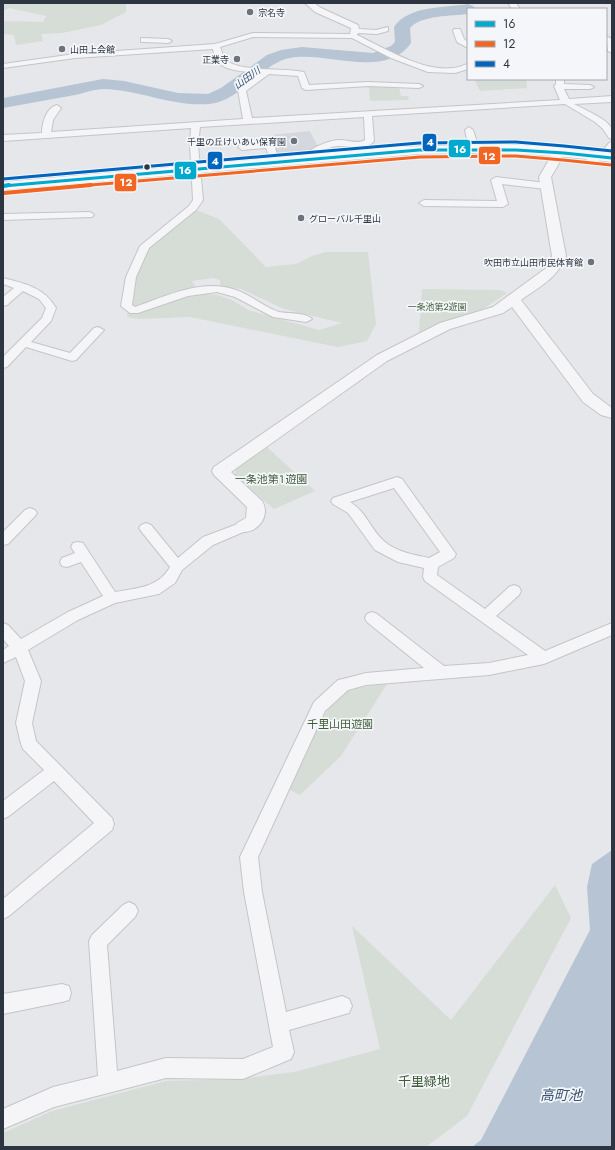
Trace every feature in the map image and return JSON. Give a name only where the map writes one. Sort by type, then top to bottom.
[{"type":"main road","points":[[3,186],[392,151],[474,148],[556,152],[600,158]]},
{"type":"street","points":[[309,3],[318,10],[354,27],[354,34]]},
{"type":"street","points":[[3,66],[75,56],[216,46],[237,38],[258,35],[354,34],[378,32],[385,29]]},
{"type":"street","points":[[456,31],[460,40],[467,45]]},
{"type":"street","points":[[354,34],[394,56],[432,70],[455,71],[467,66]]},
{"type":"street","points":[[607,39],[609,40],[612,51]]},
{"type":"street","points":[[144,40],[168,41]]},
{"type":"street","points":[[216,46],[222,62],[228,66],[266,72],[301,74],[306,88],[368,84],[419,86]]},
{"type":"street","points":[[424,103],[419,86],[423,78],[432,70]]},
{"type":"street","points":[[248,121],[242,90],[266,72]]},
{"type":"street","points":[[590,87],[559,82],[561,97],[575,109],[601,121],[612,136]]},
{"type":"street","points":[[3,138],[368,113],[424,103],[612,99]]},
{"type":"street","points":[[46,135],[46,122],[57,108]]},
{"type":"street","points":[[303,159],[317,149],[332,144],[368,144],[370,141],[368,113]]},
{"type":"street","points":[[601,121],[612,120]]},
{"type":"street","points":[[196,125],[194,145],[198,200],[193,208],[145,246],[131,277],[126,306],[134,311],[171,298],[198,291],[218,289],[238,295],[273,313],[306,320]]},
{"type":"street","points":[[468,130],[474,148]]},
{"type":"street","points":[[242,147],[270,145],[275,162]]},
{"type":"street","points":[[600,158],[612,145]]},
{"type":"street","points":[[3,657],[73,616],[112,598],[154,590],[170,579],[177,566],[208,541],[254,522],[256,505],[220,472],[382,358],[445,326],[498,310],[548,274],[555,266],[559,256],[545,177],[556,158],[556,152]]},
{"type":"street","points":[[424,203],[503,204],[496,180],[546,186]]},
{"type":"street","points":[[3,217],[63,213],[89,215]]},
{"type":"street","points":[[3,281],[39,292],[47,300],[51,308],[47,319],[3,364]]},
{"type":"street","points":[[3,304],[21,287]]},
{"type":"street","points":[[513,299],[588,398],[606,411],[612,413]]},
{"type":"street","points":[[23,344],[72,357],[90,333]]},
{"type":"street","points":[[397,482],[449,554],[431,564],[403,558],[380,546],[352,510],[338,501],[397,482]]},
{"type":"street","points":[[3,540],[30,513]]},
{"type":"street","points":[[146,528],[177,566]]},
{"type":"street","points":[[67,562],[80,551],[112,598]]},
{"type":"street","points":[[431,564],[430,577],[544,658]]},
{"type":"street","points":[[486,617],[514,591]]},
{"type":"street","points":[[372,618],[440,673]]},
{"type":"street","points":[[3,629],[19,647],[33,681],[24,723],[29,744],[106,824],[3,910]]},
{"type":"street","points":[[3,1119],[53,1097],[166,1068],[243,1069],[284,1052],[253,892],[249,857],[319,707],[343,685],[366,679],[489,669],[544,658],[612,629]]},
{"type":"street","points":[[3,811],[55,771]]},
{"type":"street","points":[[108,1083],[98,941],[130,911]]},
{"type":"street","points":[[3,1004],[62,993]]},
{"type":"street","points":[[279,1023],[342,1006]]},
{"type":"shaded area","name":"千里の丘けいあい保育園","points":[[310,131],[318,147],[308,152],[277,155],[271,135]]},
{"type":"green space","points":[[3,3],[126,3],[126,12],[101,25],[62,33],[41,34],[43,41],[16,45],[14,35],[3,34],[3,21],[43,22],[46,16],[9,8],[3,11]]},
{"type":"green space","points":[[474,80],[526,80],[527,88],[480,91]]},
{"type":"green space","points":[[369,85],[399,86],[401,96],[408,96],[409,100],[370,101]]},
{"type":"green space","points":[[196,210],[219,219],[266,267],[296,264],[312,256],[326,252],[368,252],[376,324],[367,341],[338,347],[190,317],[139,319],[127,317],[131,286],[148,247],[181,220]],"holes":[[[214,278],[220,280],[220,286],[241,289],[284,309],[342,323],[319,330],[248,310],[232,300],[218,295],[201,294],[192,281]]]},
{"type":"green space","name":"一条池第２遊園","points":[[422,289],[500,290],[507,293],[483,309],[419,332]]},
{"type":"green space","name":"一条池第１遊園","points":[[267,447],[315,491],[274,509],[235,476],[236,467]]},
{"type":"green space","name":"千里山田遊園","points":[[387,684],[341,756],[300,795],[290,790],[320,723],[335,700],[353,689]]},
{"type":"green space","name":"千里緑地","points":[[555,885],[571,918],[467,1116],[426,1147],[3,1147],[3,1133],[52,1111],[166,1081],[238,1079],[294,1072],[380,1049],[352,926],[451,1020]]},
{"type":"water","name":"高町池","points":[[612,850],[612,1147],[472,1147],[481,1140],[590,930],[587,887],[592,864]]},
{"type":"waterway","name":"山田川","points":[[3,103],[103,84],[124,86],[178,98],[210,99],[227,92],[273,58],[287,53],[302,52],[373,58],[397,49],[403,43],[402,27],[406,22],[413,18],[467,9]]},
{"type":"transit line","name":"4","points":[[3,179],[419,143],[516,142],[612,151]]},
{"type":"transit line","name":"16","points":[[3,186],[419,150],[516,150],[612,158]]},
{"type":"transit line","name":"12","points":[[4,193],[420,157],[516,156],[611,165]]},
{"type":"place","name":"宗名寺","points":[[250,12]]},
{"type":"place","name":"山田上会館","points":[[62,49]]},
{"type":"place","name":"正業寺","points":[[237,59]]},
{"type":"place","name":"千里の丘けいあい保育園","points":[[294,141]]},
{"type":"place","name":"グローバル千里山","points":[[301,218]]},
{"type":"place","name":"吹田市立山田市民体育館","points":[[591,262]]}]
